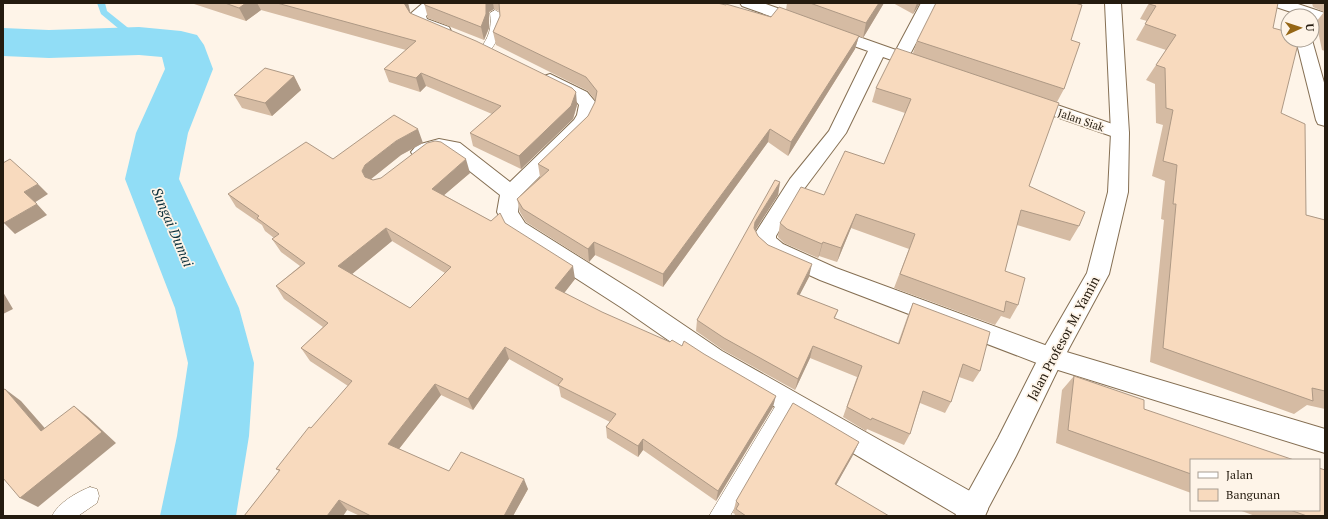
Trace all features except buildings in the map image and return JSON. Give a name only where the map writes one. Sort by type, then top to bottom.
[{"type":"street","points":[[748,3],[786,9],[878,49],[908,60],[929,3]]},
{"type":"street","name":"Jalan Profesor M. Yamin","points":[[972,513],[1007,447],[1051,358],[1098,274],[1118,192],[1120,133],[1113,3]]},
{"type":"street","points":[[1279,3],[1293,8]]},
{"type":"street","points":[[408,4],[429,6]]},
{"type":"street","points":[[429,6],[417,15],[421,22],[507,59]]},
{"type":"street","points":[[1306,48],[1325,120]]},
{"type":"street","points":[[878,49],[837,132],[824,152],[796,184],[765,235],[765,241],[774,250],[828,274],[1051,358],[1325,441]]},
{"type":"street","points":[[534,72],[581,96],[588,104],[586,115],[581,124],[511,193],[507,207],[508,217],[518,229],[630,301],[713,358],[788,400],[972,513]]},
{"type":"street","name":"Jalan Siak","points":[[1011,95],[1120,133]]},
{"type":"street","points":[[407,163],[424,150],[439,146],[452,148],[511,193]]},
{"type":"lane","points":[[486,49],[496,32],[498,25],[495,13]]},
{"type":"lane","points":[[719,516],[788,400]]},
{"type":"lane","points":[[62,516],[90,496]]},
{"type":"waterway","points":[[101,3],[104,12],[139,41]]},
{"type":"waterway","name":"Sungai Dumai","points":[[3,42],[49,44],[139,41],[181,45],[189,69],[162,133],[152,179],[207,308],[221,363],[213,436],[198,516]]}]
